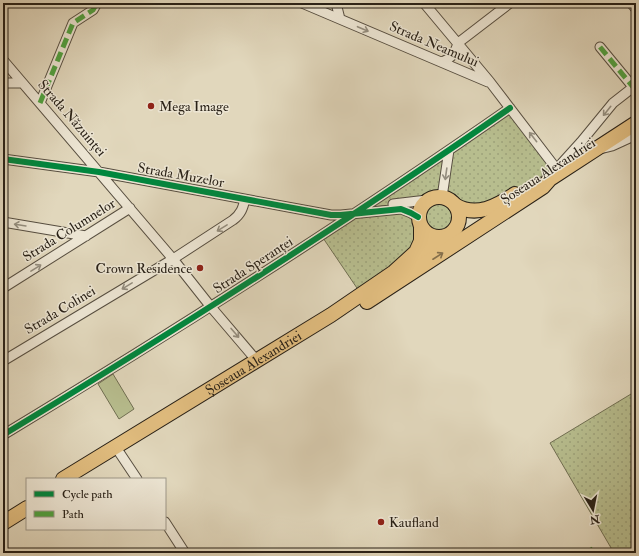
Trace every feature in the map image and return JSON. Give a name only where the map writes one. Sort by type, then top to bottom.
[{"type":"main road","name":"Șoseaua Alexandriei","points":[[455,205],[468,210],[488,209],[508,199],[556,170],[636,112]]},
{"type":"main road","points":[[334,321],[543,187],[556,170],[595,150],[636,123]]},
{"type":"main road","name":"Șoseaua Alexandriei","points":[[455,229],[469,220],[497,210],[541,183],[556,170]]},
{"type":"main road","points":[[442,197],[452,201],[458,211],[459,217],[455,229],[447,236],[442,238],[430,236],[419,223],[419,211],[427,200],[442,197]]},
{"type":"main road","name":"Șoseaua Alexandriei","points":[[65,478],[331,315],[401,266],[416,252],[419,247],[419,223]]},
{"type":"main road","name":"Șoseaua Alexandriei","points":[[76,478],[334,321],[340,314],[403,273],[413,265],[428,248],[442,238]]},
{"type":"main road","points":[[3,515],[26,502]]},
{"type":"main road","points":[[3,523],[26,509]]},
{"type":"street","points":[[40,103],[73,23],[93,10],[97,3]]},
{"type":"street","name":"Strada Neamului","points":[[302,3],[490,82]]},
{"type":"street","points":[[336,3],[340,19]]},
{"type":"street","points":[[424,3],[490,82],[556,170],[613,103],[635,86],[600,47]]},
{"type":"street","points":[[442,62],[451,58],[456,52],[458,43],[510,3]]},
{"type":"street","points":[[631,3],[636,8]]},
{"type":"street","name":"Strada Năzuinței","points":[[3,60],[130,208],[211,307],[257,360]]},
{"type":"street","points":[[3,83],[22,82]]},
{"type":"street","name":"Strada Speranței","points":[[4,431],[211,307],[354,214],[510,108]]},
{"type":"street","points":[[595,150],[612,146],[636,135]]},
{"type":"street","points":[[442,197],[449,150]]},
{"type":"street","name":"Strada Muzelor","points":[[3,159],[99,172],[331,214],[354,214]]},
{"type":"street","name":"Strada Colinei","points":[[3,361],[173,259],[238,216],[242,210],[245,199]]},
{"type":"street","points":[[354,214],[373,207],[427,200]]},
{"type":"street","name":"Strada Columnelor","points":[[3,288],[130,208]]},
{"type":"street","points":[[354,214],[401,209],[411,213],[419,223]]},
{"type":"street","points":[[3,222],[86,236]]},
{"type":"street","points":[[119,452],[136,478]]},
{"type":"street","points":[[166,524],[185,553]]},
{"type":"green space","points":[[510,108],[555,167],[508,199],[458,211],[457,225],[454,231],[444,237],[432,236],[425,233],[421,241],[361,294],[321,235]],"holes":[[[412,203],[422,205],[418,217],[394,209],[357,213],[373,207]]]},
{"type":"green space","points":[[113,374],[134,409],[119,419],[98,384]]},
{"type":"green space","points":[[636,391],[636,553],[614,553],[550,443]]},
{"type":"marked path","points":[[40,103],[73,23],[93,10],[97,3]]},
{"type":"marked path","points":[[600,47],[633,87]]},
{"type":"marked path","points":[[586,553],[593,549]]},
{"type":"cycle path","points":[[3,435],[259,276],[448,151],[510,108]]},
{"type":"cycle path","points":[[3,159],[99,172],[331,215],[401,209],[418,217]]},
{"type":"place","name":"Mega Image","points":[[151,106]]},
{"type":"place","name":"Crown Residence","points":[[200,268]]},
{"type":"place","name":"Kaufland","points":[[381,522]]}]
